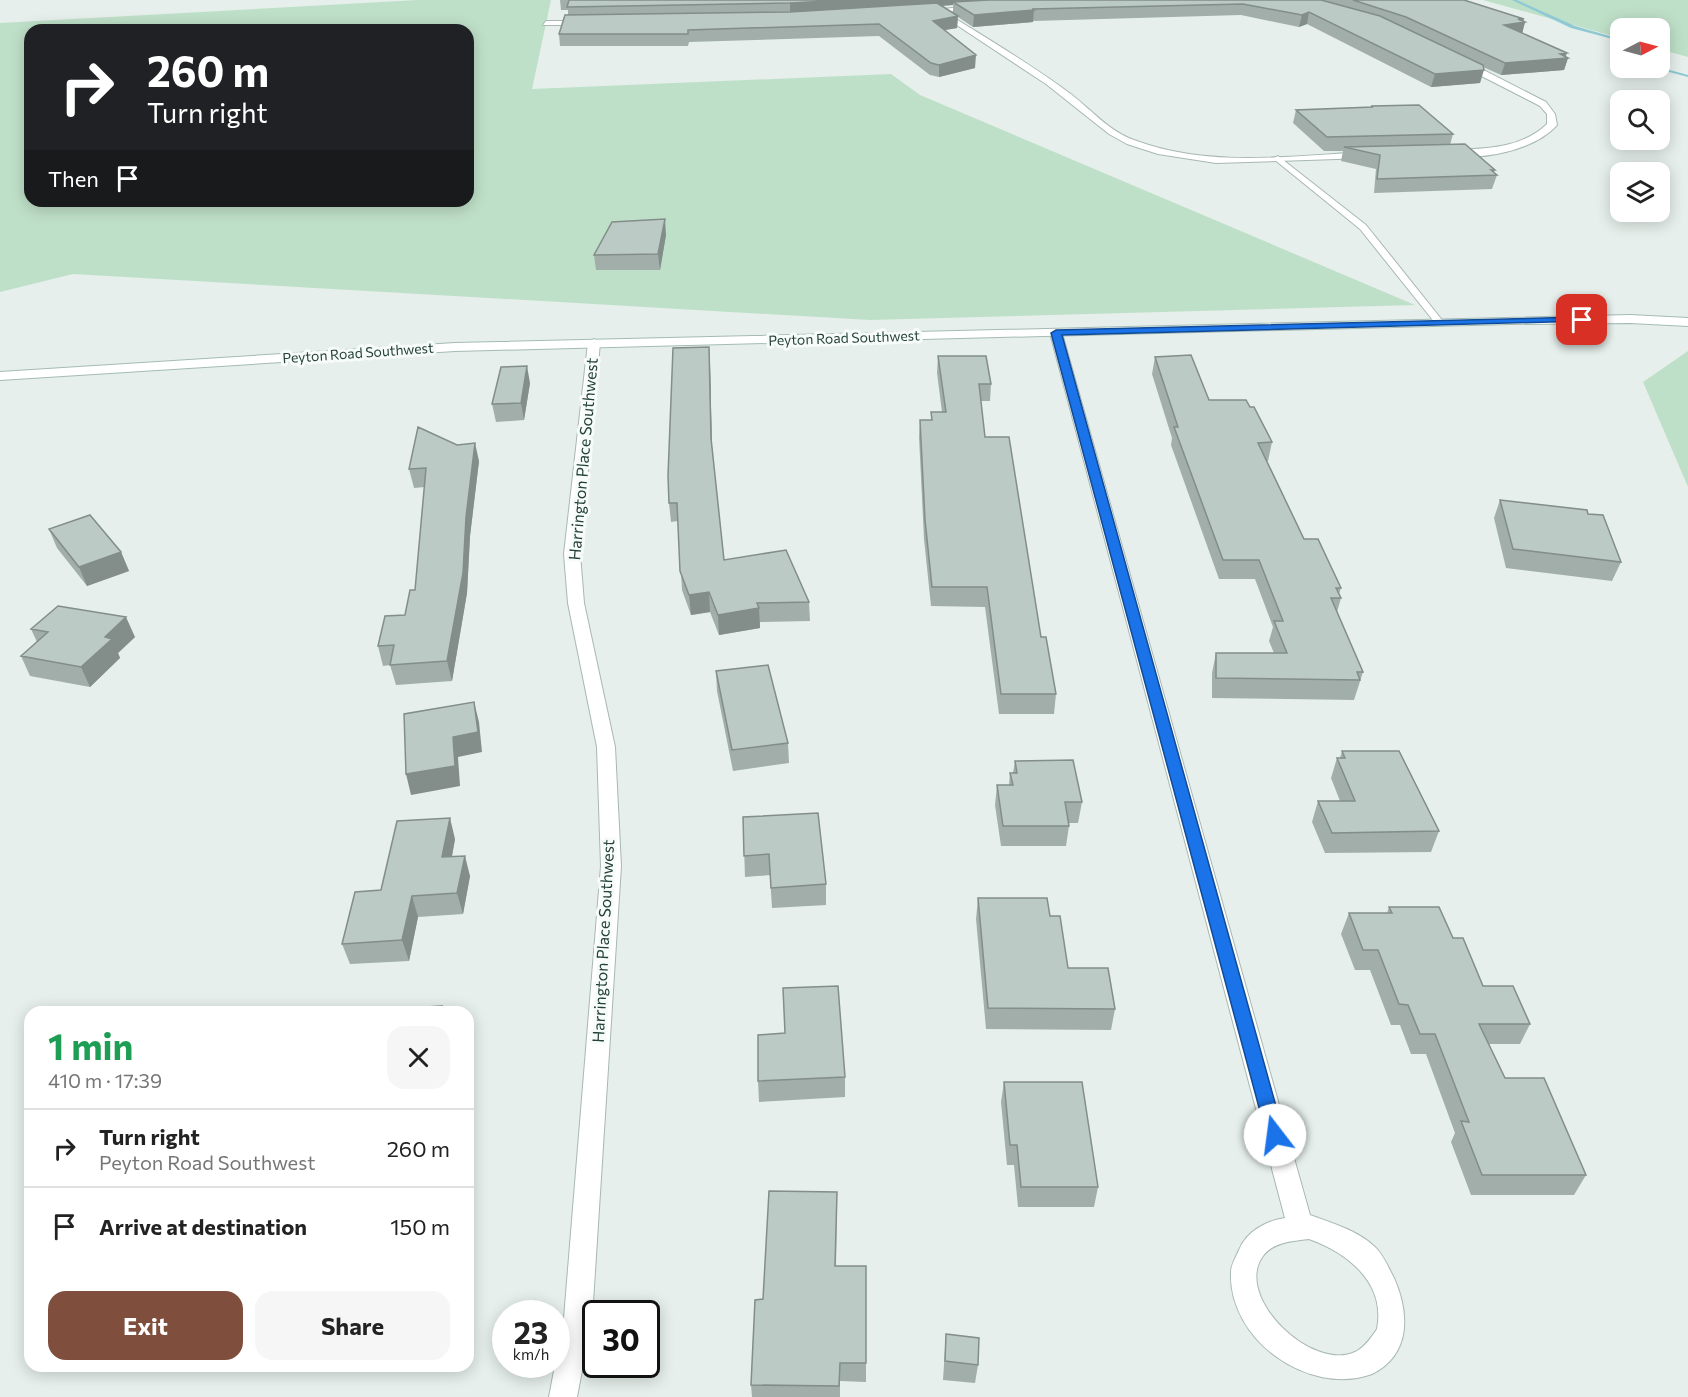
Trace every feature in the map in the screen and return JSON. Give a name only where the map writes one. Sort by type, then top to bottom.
[{"type":"street","points":[[989,6],[932,9],[1066,94],[1113,134],[1130,142],[1190,157],[1278,158],[1371,155]]},
{"type":"street","points":[[546,23],[592,23]]},
{"type":"street","points":[[1440,153],[1514,146],[1545,133],[1552,125],[1551,114],[1543,104],[1454,59]]},
{"type":"street","name":"Peyton Road Southwest","points":[[0,376],[455,347],[1439,322],[1630,319],[1688,322]]},
{"type":"street","points":[[1056,333],[1300,1227]]},
{"type":"street","name":"Harrington Place Southwest","points":[[563,1397],[578,1318],[611,866],[606,747],[576,603],[572,554],[594,343]]},
{"type":"street","points":[[1300,1227],[1337,1236],[1357,1248],[1373,1264],[1387,1292],[1391,1301],[1391,1331],[1385,1345],[1366,1363],[1346,1369],[1322,1368],[1308,1364],[1285,1352],[1267,1336],[1252,1315],[1242,1276],[1247,1257],[1259,1241],[1283,1229],[1300,1227]]},
{"type":"lane","points":[[1278,158],[1364,227],[1439,322]]},
{"type":"green space","points":[[418,0],[551,0],[532,89],[891,74],[920,95],[1415,305],[870,320],[73,274],[0,292],[0,23]]},
{"type":"green space","points":[[1483,0],[1688,0],[1688,57],[1670,52],[1670,18],[1610,18],[1610,35]]},
{"type":"green space","points":[[1688,351],[1688,487],[1643,382]]},
{"type":"building","points":[[569,0],[847,0],[567,7]]},
{"type":"building","points":[[989,0],[1321,0],[1380,16],[1483,65],[1484,70],[1435,74],[1309,12],[1302,15],[1243,4],[1032,9],[1034,10],[974,15],[953,2]]},
{"type":"building","points":[[1353,0],[1464,0],[1524,19],[1518,19],[1525,22],[1504,25],[1567,53],[1560,54],[1568,58],[1505,63],[1406,17]]},
{"type":"building","points":[[937,3],[958,16],[933,21],[976,55],[939,65],[931,63],[879,24],[688,30],[688,34],[559,34],[565,15],[790,12]]},
{"type":"building","points":[[1419,105],[1453,134],[1327,137],[1296,110],[1373,107],[1371,106]]},
{"type":"building","points":[[1465,144],[1495,170],[1491,170],[1497,175],[1377,179],[1380,155],[1344,147]]},
{"type":"building","points":[[665,219],[658,254],[594,255],[612,222]]},
{"type":"building","points":[[709,347],[711,438],[724,560],[786,550],[809,602],[757,603],[759,608],[718,615],[709,592],[689,595],[680,571],[677,503],[669,503],[673,348]]},
{"type":"building","points":[[1191,355],[1209,400],[1246,400],[1250,407],[1254,407],[1272,442],[1258,443],[1304,539],[1318,539],[1341,588],[1336,588],[1341,598],[1331,598],[1363,672],[1357,672],[1360,680],[1216,678],[1216,653],[1287,653],[1274,621],[1283,621],[1259,560],[1223,560],[1174,427],[1178,427],[1155,357]]},
{"type":"building","points":[[938,356],[986,356],[991,384],[979,384],[985,437],[1009,437],[1041,637],[1046,637],[1056,694],[1001,694],[987,587],[932,587],[925,520],[920,420],[932,420],[931,412],[946,412]]},
{"type":"building","points":[[527,366],[521,403],[492,404],[501,367]]},
{"type":"building","points":[[418,427],[457,445],[475,443],[466,517],[463,573],[447,661],[390,665],[394,645],[378,646],[385,616],[405,615],[410,590],[415,590],[426,468],[409,469]]},
{"type":"building","points":[[1500,500],[1587,510],[1588,514],[1603,515],[1621,562],[1513,549]]},
{"type":"building","points":[[90,515],[121,552],[79,567],[49,529]]},
{"type":"building","points":[[58,606],[126,617],[105,637],[112,639],[81,667],[21,656],[48,632],[31,629]]},
{"type":"building","points":[[768,665],[788,743],[732,750],[716,671]]},
{"type":"building","points":[[474,702],[478,732],[453,737],[455,766],[406,774],[404,714]]},
{"type":"building","points":[[1342,751],[1399,751],[1439,831],[1332,833],[1318,801],[1355,801],[1337,758],[1345,758]]},
{"type":"building","points":[[1073,760],[1082,802],[1065,802],[1069,826],[1003,826],[997,785],[1013,785],[1010,773],[1017,773],[1015,761]]},
{"type":"building","points":[[818,813],[826,884],[771,888],[769,854],[744,856],[743,817]]},
{"type":"building","points":[[450,818],[442,857],[465,856],[457,893],[412,896],[402,940],[342,944],[355,892],[381,890],[397,821]]},
{"type":"building","points":[[978,898],[1047,898],[1050,916],[1060,916],[1068,968],[1108,968],[1115,1009],[988,1008]]},
{"type":"building","points":[[1389,907],[1439,907],[1453,938],[1463,938],[1483,986],[1513,986],[1530,1024],[1479,1024],[1505,1078],[1544,1078],[1586,1175],[1482,1175],[1461,1121],[1469,1122],[1435,1034],[1420,1034],[1408,1005],[1399,1004],[1378,950],[1363,950],[1349,913],[1392,913]]},
{"type":"building","points":[[838,986],[845,1077],[758,1081],[758,1035],[785,1033],[783,988]]},
{"type":"building","points":[[1004,1082],[1082,1082],[1098,1187],[1021,1187],[1017,1145],[1010,1145]]},
{"type":"building","points":[[769,1191],[837,1192],[835,1266],[866,1266],[866,1363],[840,1363],[839,1386],[751,1385],[755,1300],[763,1299]]},
{"type":"building","points":[[946,1334],[979,1338],[978,1365],[945,1361]]},
{"type":"waterway","points":[[1514,0],[1573,27],[1610,37]]},
{"type":"waterway","points":[[1670,72],[1688,76]]},
{"type":"route","points":[[1275,1135],[1056,333],[1582,320]]}]
